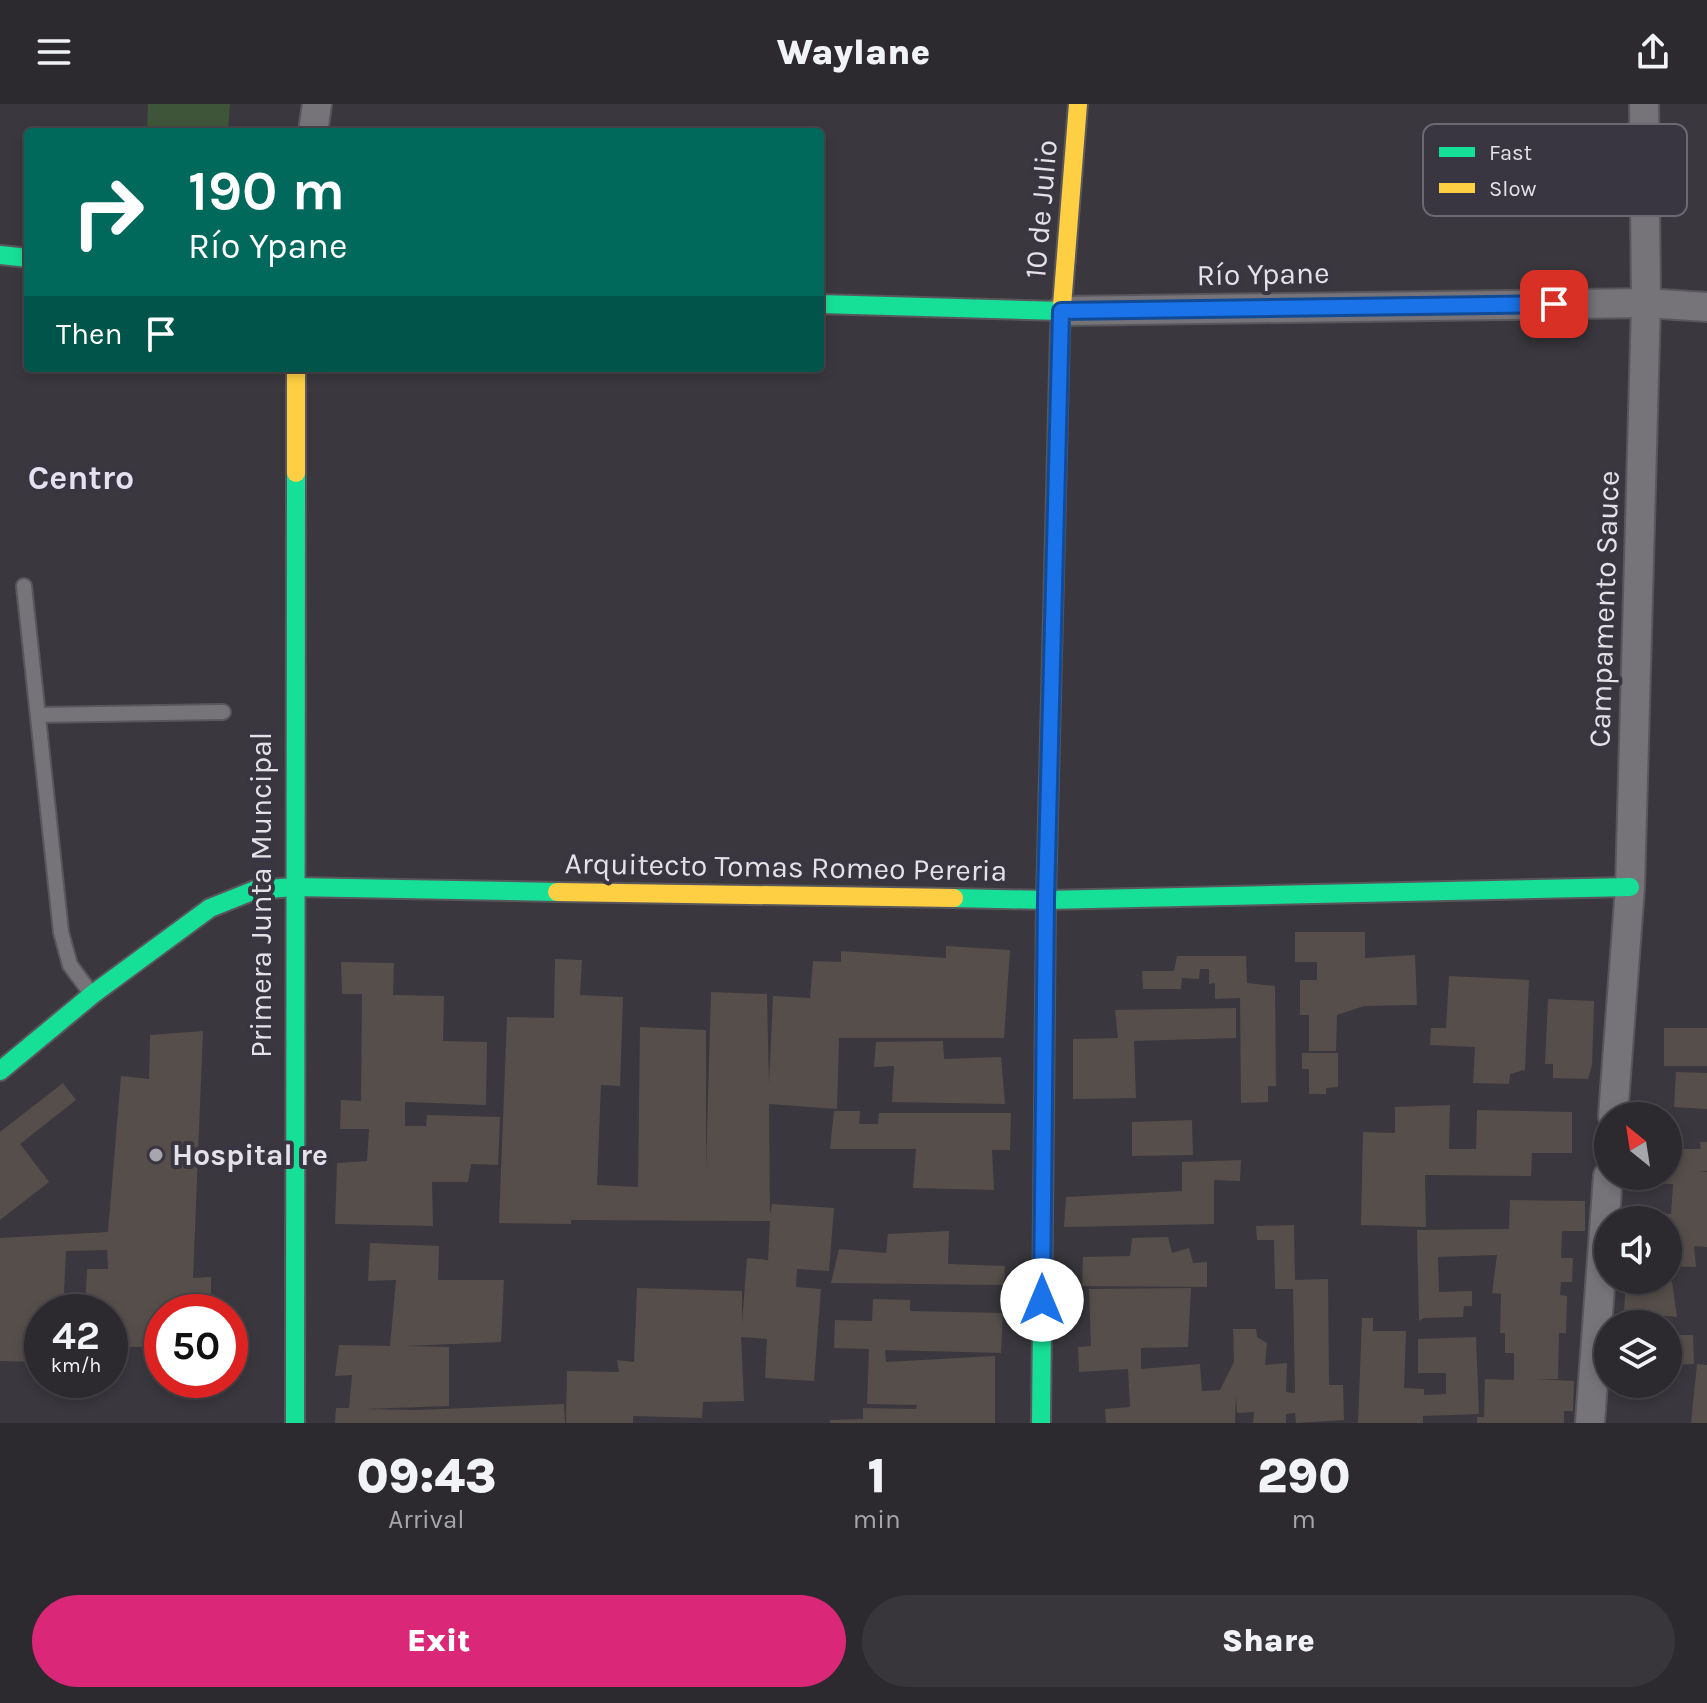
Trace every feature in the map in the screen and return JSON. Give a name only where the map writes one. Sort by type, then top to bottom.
[{"type":"main road","name":"10 de Julio","points":[[1041,1423],[1046,900],[1061,311],[1078,104]]},
{"type":"main road","points":[[0,255],[24,258]]},
{"type":"main road","name":"Río Ypane","points":[[824,304],[1061,311]]},
{"type":"main road","name":"Primera Junta Muncipal","points":[[295,1423],[296,372]]},
{"type":"main road","name":"Arquitecto Tomas Romeo Pereria","points":[[0,1071],[93,994],[210,908],[255,890],[294,887],[1046,900],[1630,887]]},
{"type":"street","points":[[314,128],[317,104]]},
{"type":"street","name":"Campamento Sauce","points":[[1644,104],[1644,124]]},
{"type":"street","name":"Campamento Sauce","points":[[1614,1102],[1630,887],[1646,303],[1645,216]]},
{"type":"street","name":"Río Ypane","points":[[1061,311],[1646,303],[1707,307]]},
{"type":"street","points":[[1590,1423],[1607,1190]]},
{"type":"lane","points":[[24,586],[61,932],[70,965],[93,994]]},
{"type":"lane","points":[[38,715],[223,712]]},
{"type":"green space","points":[[148,104],[230,104],[228,128],[147,128]]},
{"type":"building","points":[[1295,932],[1365,932],[1365,958],[1415,955],[1417,1005],[1364,1006],[1337,1015],[1336,1051],[1309,1051],[1309,1015],[1300,1015],[1300,980],[1317,980],[1317,962],[1295,962]]},
{"type":"building","points":[[946,946],[1010,950],[1004,1038],[839,1038],[837,1109],[769,1104],[770,1214],[772,1204],[834,1208],[829,1271],[797,1269],[796,1287],[821,1289],[814,1381],[765,1378],[767,1339],[741,1337],[744,1401],[703,1402],[702,1418],[633,1416],[633,1423],[566,1423],[567,1371],[619,1372],[617,1360],[634,1362],[637,1288],[742,1291],[742,1324],[747,1258],[768,1260],[770,1221],[571,1220],[571,1224],[499,1223],[507,1017],[554,1018],[555,959],[582,960],[580,995],[623,997],[620,1086],[601,1085],[597,1185],[638,1187],[640,1027],[706,1030],[706,1169],[711,992],[767,994],[769,1084],[773,996],[810,998],[813,961],[841,962],[841,951],[946,958]]},
{"type":"building","points":[[1177,956],[1246,956],[1247,983],[1275,986],[1276,1086],[1268,1086],[1268,1102],[1241,1103],[1240,998],[1215,999],[1215,983],[1209,984],[1209,969],[1200,969],[1199,979],[1182,978],[1181,989],[1143,989],[1142,971],[1174,971]]},
{"type":"building","points":[[341,962],[394,963],[393,995],[444,996],[443,1041],[487,1042],[486,1105],[405,1102],[405,1126],[426,1126],[427,1115],[500,1117],[498,1165],[471,1164],[468,1182],[432,1182],[433,1226],[335,1224],[337,1163],[367,1161],[369,1129],[340,1129],[341,1100],[361,1101],[362,994],[342,994]]},
{"type":"building","points":[[1449,976],[1529,980],[1525,1070],[1510,1074],[1509,1084],[1473,1083],[1475,1047],[1430,1045],[1431,1028],[1446,1028]]},
{"type":"building","points":[[1548,999],[1594,1001],[1592,1065],[1588,1079],[1553,1078],[1553,1064],[1545,1064]]},
{"type":"building","points":[[1236,1008],[1236,1038],[1134,1041],[1136,1098],[1073,1099],[1073,1039],[1118,1038],[1115,1010]]},
{"type":"building","points":[[1664,1028],[1707,1028],[1707,1066],[1664,1066]]},
{"type":"building","name":"Hospital re","points":[[203,1031],[193,1278],[211,1277],[211,1294],[144,1294],[144,1347],[128,1347],[128,1294],[86,1294],[87,1269],[108,1269],[107,1250],[66,1251],[64,1294],[24,1294],[24,1362],[0,1361],[0,1238],[108,1232],[121,1076],[149,1079],[150,1035]]},
{"type":"building","points":[[943,1041],[944,1059],[1001,1057],[1005,1104],[892,1102],[894,1066],[874,1067],[876,1042]]},
{"type":"building","points":[[1302,1053],[1338,1053],[1338,1087],[1326,1088],[1326,1094],[1309,1094],[1309,1069],[1302,1069]]},
{"type":"building","points":[[1676,1072],[1707,1073],[1707,1109],[1682,1107],[1682,1102],[1674,1102]]},
{"type":"building","points":[[63,1083],[76,1100],[20,1144],[49,1182],[0,1220],[0,1132]]},
{"type":"building","points":[[1450,1105],[1449,1149],[1476,1149],[1477,1110],[1572,1112],[1572,1153],[1532,1153],[1531,1176],[1425,1175],[1426,1227],[1361,1225],[1363,1132],[1395,1133],[1395,1107]]},
{"type":"building","points":[[834,1111],[860,1111],[859,1124],[878,1124],[879,1113],[1011,1113],[1010,1150],[992,1150],[994,1190],[913,1188],[916,1149],[830,1149]]},
{"type":"building","points":[[1192,1120],[1193,1155],[1132,1156],[1132,1122]]},
{"type":"building","points":[[1700,1142],[1707,1142],[1707,1171],[1697,1172],[1707,1172],[1707,1247],[1694,1246],[1696,1267],[1682,1266],[1682,1206],[1672,1206],[1673,1190],[1682,1190],[1682,1149],[1701,1149]]},
{"type":"building","points":[[1241,1160],[1240,1181],[1214,1180],[1214,1224],[1064,1227],[1066,1197],[1182,1191],[1182,1162]]},
{"type":"building","points":[[1510,1200],[1585,1201],[1585,1231],[1562,1231],[1561,1258],[1573,1258],[1572,1282],[1561,1282],[1560,1295],[1567,1296],[1566,1333],[1559,1333],[1558,1379],[1535,1379],[1574,1381],[1573,1411],[1564,1411],[1564,1423],[1477,1423],[1477,1417],[1484,1417],[1485,1379],[1514,1380],[1514,1353],[1505,1353],[1505,1333],[1500,1333],[1501,1294],[1492,1293],[1497,1255],[1438,1257],[1439,1292],[1472,1291],[1472,1306],[1464,1306],[1463,1317],[1424,1318],[1419,1321],[1417,1230],[1509,1229]]},
{"type":"building","points":[[1294,1225],[1295,1280],[1328,1279],[1329,1385],[1343,1385],[1344,1420],[1296,1423],[1295,1413],[1286,1414],[1286,1423],[1253,1423],[1254,1412],[1237,1413],[1236,1395],[1235,1423],[1106,1423],[1105,1409],[1130,1407],[1128,1369],[1079,1372],[1078,1347],[1091,1346],[1089,1289],[1191,1288],[1188,1347],[1141,1348],[1141,1369],[1200,1364],[1202,1391],[1220,1390],[1234,1362],[1233,1329],[1256,1329],[1257,1337],[1267,1343],[1265,1365],[1287,1363],[1286,1392],[1295,1393],[1293,1289],[1275,1289],[1274,1240],[1257,1240],[1256,1226]]},
{"type":"building","points":[[949,1231],[948,1264],[1005,1266],[1004,1285],[831,1283],[839,1249],[886,1253],[888,1234]]},
{"type":"building","points":[[1168,1237],[1172,1253],[1189,1248],[1193,1263],[1207,1262],[1207,1287],[1082,1286],[1083,1257],[1130,1256],[1132,1238]]},
{"type":"building","points":[[370,1243],[439,1246],[438,1280],[504,1280],[501,1342],[405,1346],[449,1347],[449,1406],[365,1409],[564,1404],[565,1423],[335,1423],[336,1408],[349,1408],[352,1375],[335,1376],[339,1345],[390,1346],[396,1280],[368,1281]]},
{"type":"building","points":[[1625,1294],[1674,1294],[1676,1310],[1624,1310]]},
{"type":"building","points":[[873,1299],[910,1300],[910,1311],[1003,1313],[1001,1353],[885,1350],[886,1362],[995,1356],[995,1423],[830,1423],[830,1420],[863,1419],[863,1408],[916,1409],[917,1405],[867,1404],[869,1349],[834,1348],[835,1320],[872,1321]]},
{"type":"building","points":[[1362,1318],[1373,1318],[1373,1331],[1406,1331],[1404,1388],[1424,1389],[1424,1395],[1446,1394],[1446,1373],[1418,1373],[1418,1339],[1476,1337],[1479,1414],[1423,1416],[1423,1423],[1358,1423]]},
{"type":"building","points":[[1682,1335],[1693,1335],[1694,1364],[1682,1364]]},
{"type":"building","points":[[1697,1364],[1707,1365],[1707,1423],[1691,1423]]},
{"type":"traffic: fast","points":[[0,255],[24,258]]},
{"type":"traffic: fast","points":[[824,304],[1061,311]]},
{"type":"traffic: fast","points":[[1041,1423],[1046,900],[1060,331]]},
{"type":"traffic: fast","points":[[295,1423],[296,473]]},
{"type":"traffic: fast","points":[[0,1071],[93,994],[210,908],[255,890],[294,887],[557,892]]},
{"type":"traffic: fast","points":[[954,898],[1046,900],[1630,887]]},
{"type":"traffic: slow","points":[[1060,331],[1078,104]]},
{"type":"traffic: slow","points":[[296,372],[296,473]]},
{"type":"traffic: slow","points":[[557,892],[954,898]]},
{"type":"place","name":"Hospital re","points":[[156,1155]]},
{"type":"district","name":"Centro","points":[[81,477]]},
{"type":"route","points":[[1042,1300],[1046,900],[1061,311],[1554,304]]}]
